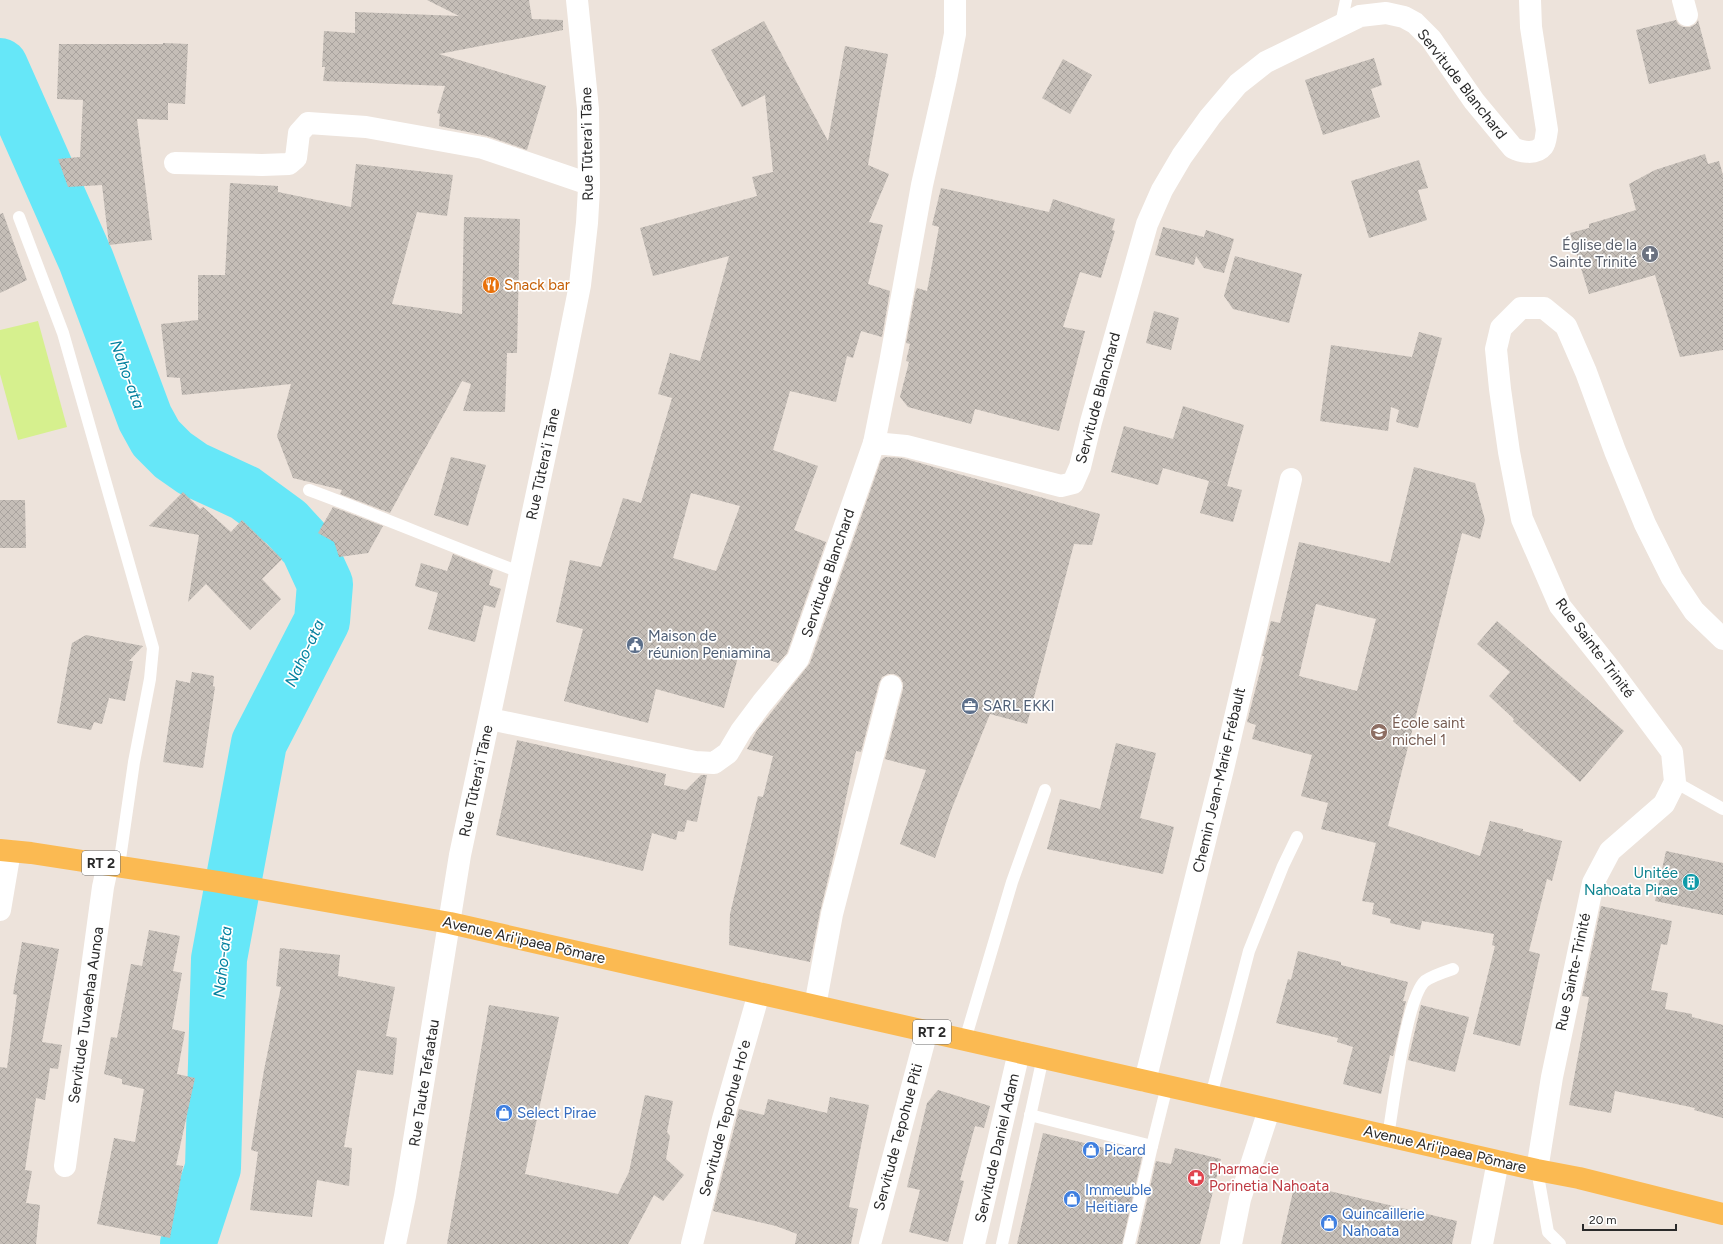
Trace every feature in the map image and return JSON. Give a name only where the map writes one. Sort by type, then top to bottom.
[{"type":"main road","name":"Avenue Ari'ipaea Pōmare","points":[[5,850],[114,865],[450,923],[1043,1057],[1269,1110],[1579,1178],[1723,1214]]},
{"type":"street","name":"Rue Tūtera'i Tāne","points":[[450,923],[460,854],[490,719],[580,285],[587,223],[589,184],[588,109],[577,0]]},
{"type":"street","points":[[874,443],[922,184],[953,42],[955,0]]},
{"type":"street","name":"Servitude Blanchard","points":[[490,719],[695,762],[714,763],[728,753],[741,731],[798,659],[874,443],[906,446],[1061,486],[1072,483],[1080,467],[1146,224],[1162,190],[1182,156],[1202,128],[1238,84],[1266,62],[1290,52],[1341,24],[1381,6],[1415,23],[1431,39],[1474,102],[1513,148],[1520,152],[1536,151],[1543,146],[1547,130],[1531,27],[1530,0]]},
{"type":"street","points":[[175,163],[262,165],[289,164],[296,158],[299,133],[308,123],[366,127],[483,148],[589,184]]},
{"type":"street","name":"Rue Sainte-Trinité","points":[[1537,1170],[1552,1077],[1593,882],[1610,851],[1664,804],[1675,782],[1672,752],[1611,670],[1560,606],[1522,519],[1509,452],[1496,348],[1501,328],[1521,308],[1544,308],[1566,326],[1586,372],[1615,451],[1645,524],[1672,578],[1694,612],[1723,639]]},
{"type":"street","name":"Chemin Jean-Marie Frébault","points":[[1144,1081],[1221,776],[1291,479]]},
{"type":"street","points":[[815,1006],[832,914],[891,686]]},
{"type":"street","points":[[0,910],[5,850]]},
{"type":"street","name":"Servitude Tuvaehaa Aunoa","points":[[65,1166],[104,887],[114,865]]},
{"type":"street","name":"Rue Taute Tefaatau","points":[[395,1244],[405,1196],[450,923]]},
{"type":"street","name":"Servitude Tepohue Ho'e","points":[[692,1244],[723,1119],[759,993]]},
{"type":"street","name":"Servitude Tepohue Piti","points":[[870,1244],[927,1031]]},
{"type":"street","name":"Servitude Daniel Adam","points":[[974,1244],[1019,1052]]},
{"type":"street","points":[[1231,1244],[1240,1200],[1269,1110]]},
{"type":"street","points":[[1482,1244],[1498,1161]]},
{"type":"lane","points":[[1341,24],[1346,0]]},
{"type":"lane","points":[[19,217],[63,333],[153,648],[150,679],[114,865]]},
{"type":"lane","points":[[309,490],[382,517],[455,548],[520,572]]},
{"type":"lane","points":[[1675,782],[1723,809]]},
{"type":"lane","points":[[965,1040],[1010,890],[1045,790]]},
{"type":"lane","points":[[1211,1096],[1248,952],[1283,866],[1297,837]]},
{"type":"lane","points":[[1388,1136],[1401,1056],[1413,1003],[1424,982],[1453,969]]},
{"type":"lane","points":[[1002,1244],[1043,1057]]},
{"type":"lane","points":[[1129,1244],[1167,1086]]},
{"type":"lane","points":[[1030,1115],[1152,1146]]},
{"type":"lane","points":[[1537,1170],[1548,1232],[1560,1244]]},
{"type":"green space","points":[[38,321],[67,427],[18,440],[0,374],[0,330]]},
{"type":"building","points":[[427,0],[529,0],[532,19],[563,20],[563,30],[439,54],[546,86],[527,150],[487,136],[439,126],[440,114],[437,113],[445,86],[323,81],[325,67],[322,67],[324,31],[355,33],[355,12],[459,16]]},
{"type":"building","points":[[1676,20],[1678,24],[1683,27],[1690,27],[1696,24],[1698,20],[1711,69],[1649,84],[1636,30]]},
{"type":"building","points":[[764,21],[828,141],[845,46],[888,54],[868,165],[889,174],[869,222],[883,225],[868,284],[890,291],[882,337],[861,331],[853,358],[847,356],[836,402],[790,391],[773,450],[818,466],[794,530],[826,542],[787,653],[778,663],[740,650],[724,708],[656,689],[648,723],[564,701],[583,629],[556,622],[570,560],[601,567],[623,498],[641,503],[672,398],[658,394],[670,353],[700,361],[729,256],[653,276],[640,228],[757,196],[752,177],[773,172],[765,95],[742,107],[711,50]],"holes":[[[691,493],[740,506],[716,571],[673,558]]]},
{"type":"building","points":[[59,44],[188,44],[185,104],[168,103],[168,120],[137,119],[152,240],[109,245],[102,185],[68,187],[58,159],[80,157],[83,100],[57,99]]},
{"type":"building","points":[[1374,58],[1382,85],[1371,89],[1380,117],[1323,135],[1305,80]]},
{"type":"building","points":[[1063,59],[1092,75],[1070,114],[1042,98]]},
{"type":"building","name":"Église de la Sainte Trinité","points":[[1705,154],[1708,164],[1719,161],[1723,175],[1723,350],[1680,357],[1655,275],[1589,294],[1570,233],[1589,228],[1589,224],[1636,210],[1629,184],[1655,170]]},
{"type":"building","points":[[1419,160],[1428,188],[1418,190],[1427,220],[1369,238],[1351,181]]},
{"type":"building","points":[[356,164],[453,175],[447,216],[417,212],[392,304],[462,314],[464,217],[520,219],[517,353],[507,353],[505,412],[463,411],[471,384],[462,381],[390,513],[340,494],[342,490],[293,478],[277,436],[291,384],[182,395],[180,378],[167,377],[161,324],[198,320],[198,275],[225,275],[230,183],[278,186],[278,192],[351,207]]},
{"type":"building","points":[[941,188],[1049,212],[1053,199],[1115,219],[1112,230],[1115,231],[1101,278],[1080,272],[1063,327],[1085,331],[1059,431],[975,409],[971,424],[908,407],[900,397],[909,362],[906,361],[910,344],[906,343],[915,294],[917,288],[927,291],[939,227],[932,225]]},
{"type":"building","points":[[3,213],[27,280],[0,293],[0,214]]},
{"type":"building","points":[[1163,227],[1204,237],[1206,230],[1234,239],[1224,273],[1204,268],[1196,256],[1194,265],[1155,255]]},
{"type":"building","points":[[1235,256],[1302,274],[1289,323],[1233,309],[1224,296]]},
{"type":"building","points":[[1154,311],[1179,318],[1171,350],[1146,343]]},
{"type":"building","points":[[1419,332],[1442,338],[1418,428],[1396,422],[1399,410],[1391,407],[1388,431],[1320,421],[1331,345],[1412,357]]},
{"type":"building","points":[[1183,406],[1244,425],[1227,486],[1163,468],[1158,485],[1111,472],[1124,426],[1173,439]]},
{"type":"building","points":[[451,457],[486,465],[468,526],[434,515]]},
{"type":"building","name":"SARL EKKI","points":[[885,457],[902,458],[1100,514],[1092,545],[1074,544],[1027,724],[990,714],[952,808],[935,858],[900,844],[926,770],[885,759],[903,689],[903,683],[900,677],[894,674],[888,674],[882,677],[879,683],[861,752],[856,751],[810,962],[729,945],[730,914],[758,796],[763,797],[773,756],[747,749],[756,732],[810,663],[881,460]]},
{"type":"building","points":[[1414,467],[1475,483],[1485,520],[1480,539],[1462,533],[1388,826],[1480,856],[1490,821],[1562,841],[1552,881],[1547,879],[1529,951],[1540,954],[1520,1046],[1473,1034],[1495,946],[1492,945],[1494,934],[1422,921],[1420,930],[1390,923],[1391,919],[1372,914],[1374,903],[1362,901],[1376,843],[1321,829],[1328,803],[1301,796],[1312,755],[1252,739],[1256,725],[1247,722],[1264,656],[1262,656],[1271,621],[1280,623],[1299,542],[1390,563]],"holes":[[[1316,604],[1376,619],[1357,691],[1299,676]]]},
{"type":"building","points":[[1209,481],[1242,490],[1233,522],[1200,513]]},
{"type":"building","points":[[183,492],[200,509],[203,507],[231,532],[242,520],[282,559],[262,579],[281,599],[250,630],[206,584],[188,602],[199,535],[149,526]]},
{"type":"building","points":[[0,500],[25,500],[26,548],[0,548]]},
{"type":"building","points":[[333,507],[383,526],[368,553],[339,557],[334,542],[318,533]]},
{"type":"building","points":[[453,554],[493,570],[489,585],[501,589],[495,608],[484,605],[475,642],[428,629],[438,593],[415,586],[421,563],[447,571]]},
{"type":"building","name":"École saint michel 1","points":[[1497,621],[1624,731],[1580,782],[1513,721],[1514,719],[1489,696],[1510,672],[1477,644]]},
{"type":"building","points":[[86,635],[143,646],[129,661],[133,661],[125,701],[109,698],[102,724],[94,722],[91,730],[57,723],[72,643]]},
{"type":"building","points":[[192,672],[214,676],[213,686],[215,687],[203,768],[163,762],[176,680],[190,683]]},
{"type":"building","points":[[517,740],[666,774],[664,785],[686,790],[701,775],[707,775],[697,822],[687,820],[684,832],[678,831],[676,840],[652,833],[643,871],[496,835]]},
{"type":"building","points":[[1116,743],[1156,753],[1140,818],[1174,827],[1163,874],[1047,849],[1060,799],[1100,809]]},
{"type":"building","name":"Unitée Nahoata Pirae","points":[[1666,851],[1723,863],[1723,915],[1655,901]]},
{"type":"building","points":[[1601,906],[1672,921],[1667,945],[1661,944],[1651,990],[1668,993],[1665,1009],[1692,1014],[1692,1017],[1723,1025],[1723,1118],[1694,1110],[1695,1108],[1615,1091],[1611,1113],[1569,1105],[1589,997],[1582,996]]},
{"type":"building","points":[[149,930],[180,936],[173,971],[182,973],[172,1029],[185,1032],[177,1074],[195,1078],[176,1165],[183,1166],[170,1238],[97,1224],[114,1138],[135,1142],[144,1089],[122,1084],[122,1079],[104,1074],[111,1037],[117,1038],[131,964],[142,966]]},
{"type":"building","points":[[22,942],[59,949],[42,1042],[62,1045],[58,1069],[50,1068],[45,1100],[36,1098],[25,1170],[32,1171],[26,1203],[40,1205],[36,1244],[0,1244],[0,1067],[7,1068],[17,995],[13,994]]},
{"type":"building","points":[[280,948],[340,955],[338,976],[395,987],[386,1036],[397,1038],[393,1075],[357,1070],[344,1147],[352,1148],[349,1186],[317,1180],[312,1217],[250,1210],[258,1152],[251,1150],[264,1070],[281,987],[276,986]]},
{"type":"building","points":[[1298,951],[1341,962],[1341,965],[1408,982],[1403,1001],[1406,1001],[1393,1056],[1390,1055],[1381,1094],[1343,1084],[1353,1047],[1337,1042],[1338,1038],[1276,1023],[1288,979],[1291,980]]},
{"type":"building","points":[[489,1005],[559,1017],[525,1174],[618,1194],[629,1172],[645,1095],[673,1101],[667,1132],[670,1136],[666,1159],[684,1175],[663,1201],[654,1195],[628,1244],[447,1244]]},
{"type":"building","points":[[1421,1005],[1469,1017],[1455,1072],[1408,1060]]},
{"type":"building","points":[[938,1090],[990,1106],[984,1128],[975,1126],[960,1180],[964,1181],[948,1242],[909,1232],[920,1190],[907,1187],[927,1103]]},
{"type":"building","points":[[830,1097],[869,1105],[849,1207],[858,1209],[851,1244],[795,1244],[797,1234],[776,1226],[713,1211],[739,1109],[764,1115],[768,1099],[827,1113]]},
{"type":"building","name":"Immeuble Heitiare","points":[[1043,1133],[1142,1157],[1122,1244],[1017,1244]]},
{"type":"building","points":[[1175,1148],[1221,1159],[1200,1244],[1137,1244],[1156,1161],[1171,1164]]},
{"type":"building","name":"Quincaillerie Nahoata","points":[[1295,1183],[1457,1221],[1452,1244],[1281,1244]]},
{"type":"waterway","name":"Naho-ata","points":[[0,66],[86,260],[145,418],[156,438],[173,455],[193,469],[245,493],[286,523],[308,547],[325,584],[322,621],[259,743],[219,959],[213,1168],[188,1244]]},
{"type":"place","name":"Église de la Sainte Trinité","points":[[1650,254]]},
{"type":"place","name":"Snack bar","points":[[491,285]]},
{"type":"place","name":"Maison de réunion Peniamina","points":[[635,645]]},
{"type":"place","name":"SARL EKKI","points":[[970,706]]},
{"type":"place","name":"École saint michel 1","points":[[1379,732]]},
{"type":"place","name":"Unitée Nahoata Pirae","points":[[1691,882]]},
{"type":"place","name":"Select Pirae","points":[[504,1113]]},
{"type":"place","name":"Picard","points":[[1091,1150]]},
{"type":"place","name":"Pharmacie Porinetia Nahoata","points":[[1196,1178]]},
{"type":"place","name":"Immeuble Heitiare","points":[[1072,1199]]},
{"type":"place","name":"Quincaillerie Nahoata","points":[[1329,1223]]}]
